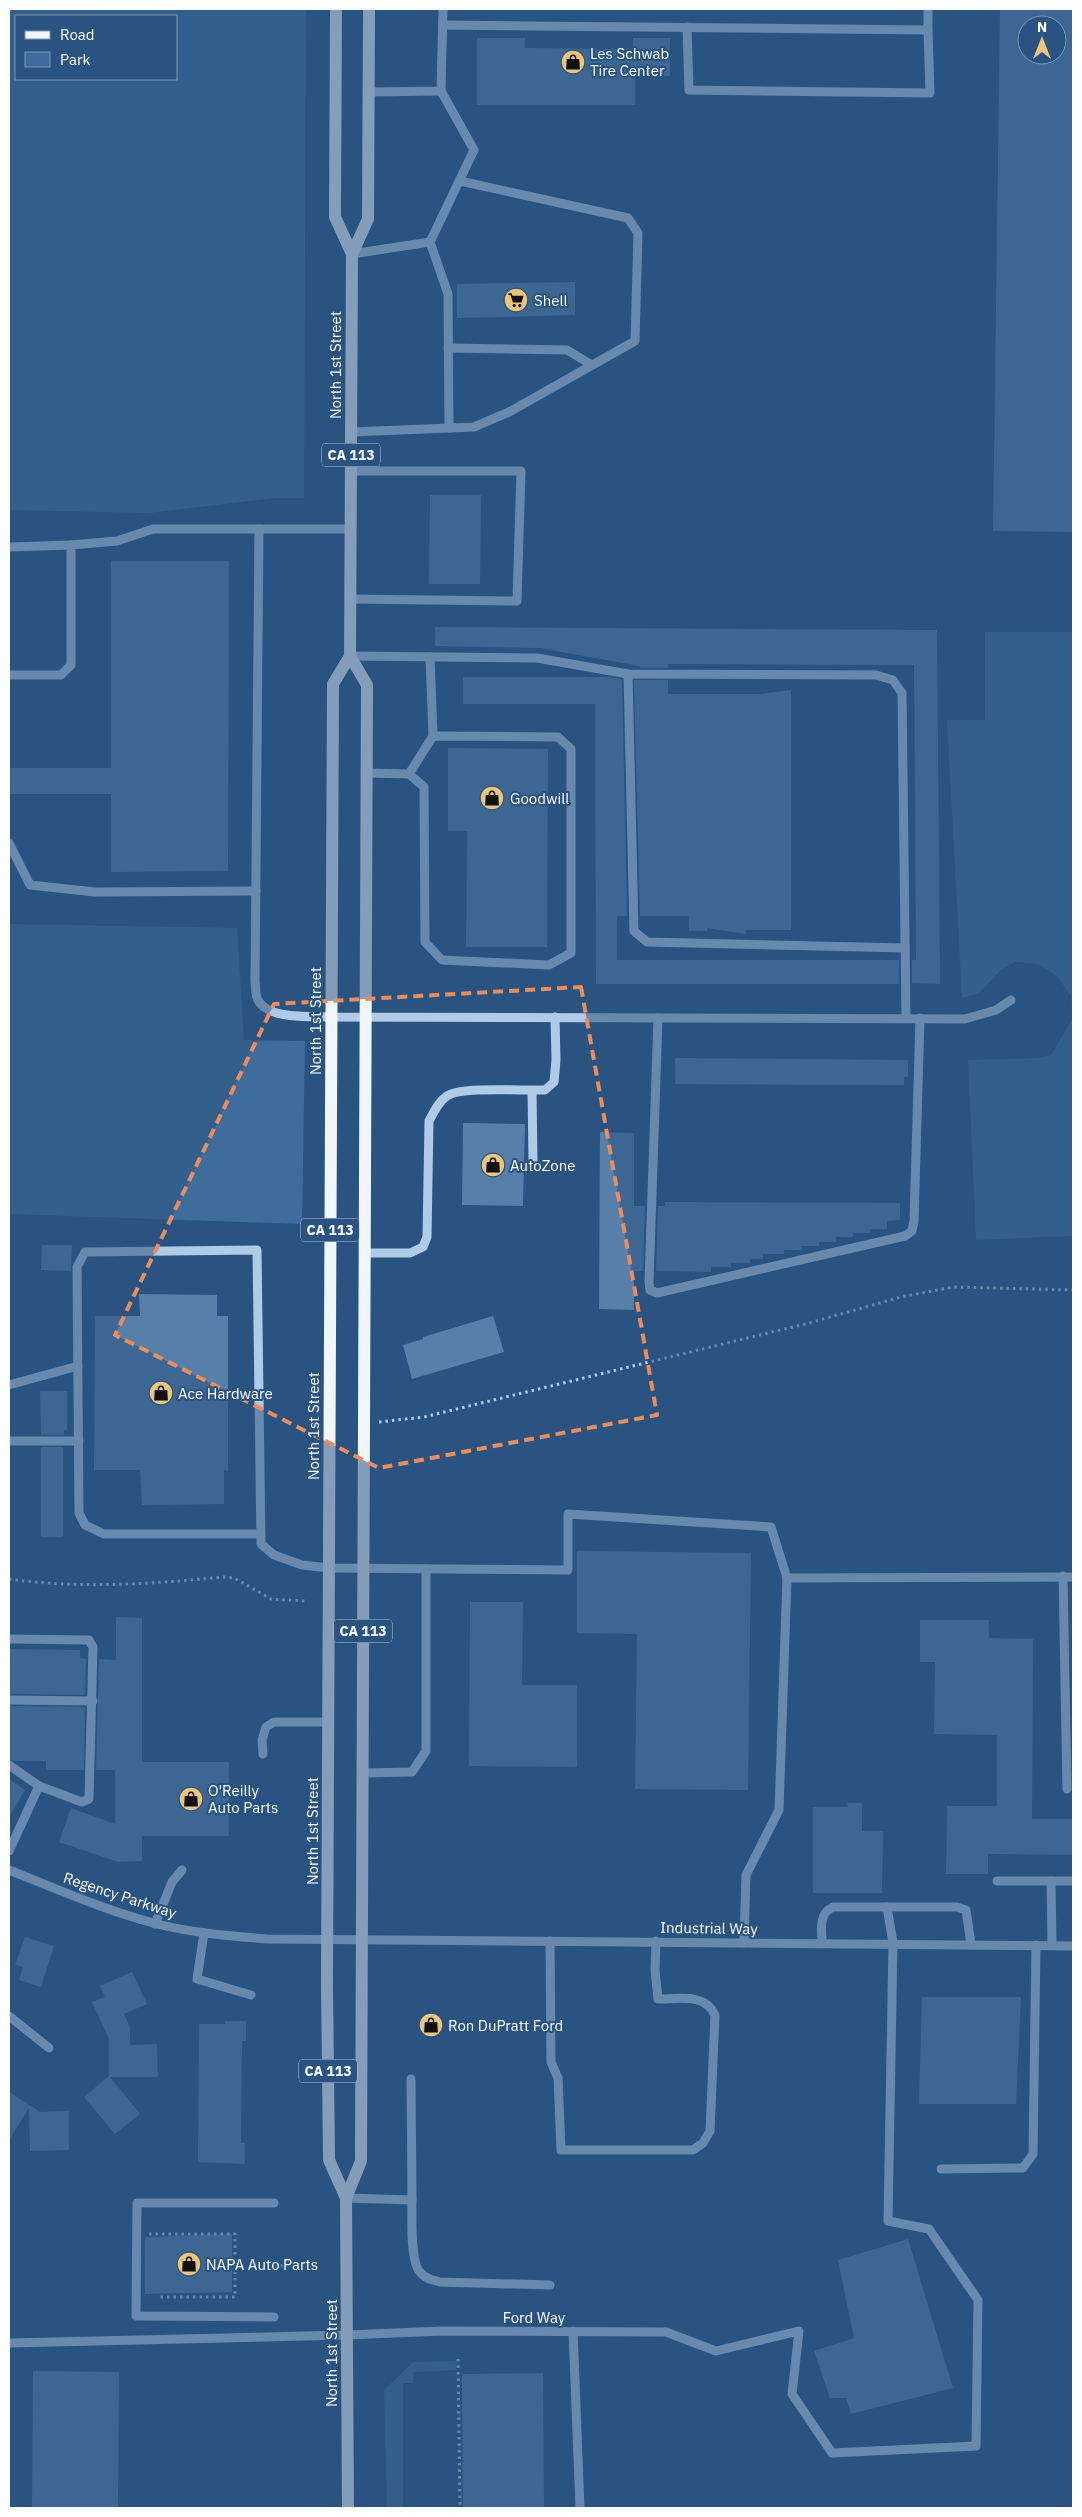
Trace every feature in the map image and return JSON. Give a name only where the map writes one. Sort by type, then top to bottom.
[{"type":"main road","name":"North 1st Street","points":[[336,9],[335,217],[352,254]]},
{"type":"main road","name":"North 1st Street","points":[[346,2198],[329,2160],[327,1941],[333,684],[350,656],[352,254],[368,219],[369,9]]},
{"type":"main road","name":"North 1st Street","points":[[348,2508],[346,2198],[361,2161],[367,685],[350,656]]},
{"type":"street","points":[[443,9],[441,91],[474,150],[430,242],[448,294],[449,428]]},
{"type":"street","points":[[687,27],[689,90],[930,93],[928,9]]},
{"type":"street","points":[[443,25],[928,30]]},
{"type":"street","points":[[369,92],[441,91]]},
{"type":"street","points":[[351,432],[474,427],[509,412],[635,340],[638,233],[628,218],[460,181]]},
{"type":"street","points":[[352,254],[430,242]]},
{"type":"street","points":[[448,348],[567,350],[592,365]]},
{"type":"street","points":[[351,472],[521,472],[517,601],[351,599]]},
{"type":"street","points":[[9,547],[117,541],[153,529],[351,529]]},
{"type":"street","points":[[259,529],[255,981],[257,1000],[266,1010],[280,1014],[331,1017],[965,1019],[996,1010],[1011,1000]]},
{"type":"street","points":[[9,675],[61,675],[72,665],[72,545]]},
{"type":"street","points":[[350,656],[537,658],[628,674],[876,675],[893,680],[902,693],[906,1018]]},
{"type":"street","points":[[409,774],[433,736],[430,657]]},
{"type":"street","points":[[628,674],[634,931],[647,942],[906,948]]},
{"type":"street","points":[[366,774],[409,774],[424,787],[425,942],[442,960],[549,965],[571,952],[572,749],[558,737],[433,736]]},
{"type":"street","points":[[9,843],[30,885],[95,892],[256,891]]},
{"type":"street","points":[[364,1253],[410,1253],[423,1247],[427,1237],[429,1121],[438,1105],[448,1095],[463,1091],[545,1090],[554,1082],[556,1060],[555,1017]]},
{"type":"street","points":[[658,1018],[648,1282],[650,1290],[657,1293],[904,1236],[912,1231],[915,1211],[920,1018]]},
{"type":"street","points":[[532,1091],[533,1161]]},
{"type":"street","points":[[261,1534],[104,1534],[85,1525],[79,1513],[77,1267],[85,1252],[257,1250],[261,1534],[261,1544],[274,1554],[302,1565],[329,1568],[568,1570],[568,1514],[770,1527],[787,1578],[779,1810],[746,1875],[744,1943]]},
{"type":"street","points":[[9,1385],[78,1366]]},
{"type":"street","points":[[9,1441],[78,1441]]},
{"type":"street","points":[[362,1773],[412,1772],[426,1751],[426,1569]]},
{"type":"street","points":[[1063,1576],[1066,1789]]},
{"type":"street","points":[[787,1578],[1073,1577]]},
{"type":"street","points":[[9,1639],[89,1640],[94,1647],[89,1799],[82,1802],[39,1786],[9,1766]]},
{"type":"street","points":[[9,1700],[93,1701]]},
{"type":"street","points":[[262,1754],[262,1740],[266,1727],[274,1722],[329,1722]]},
{"type":"street","points":[[9,1851],[39,1786]]},
{"type":"street","name":"Regency Parkway","points":[[9,1870],[72,1895],[155,1924],[204,1934],[267,1939],[344,1940]]},
{"type":"street","points":[[155,1924],[172,1882],[182,1870]]},
{"type":"street","points":[[998,1881],[1073,1881]]},
{"type":"street","points":[[1051,1881],[1052,1945]]},
{"type":"street","points":[[822,1943],[822,1917],[826,1910],[832,1907],[957,1907],[966,1910],[971,1944]]},
{"type":"street","points":[[887,1907],[893,1943]]},
{"type":"street","points":[[204,1934],[197,1979],[251,1995]]},
{"type":"street","name":"Industrial Way","points":[[344,1940],[656,1941],[1073,1946]]},
{"type":"street","points":[[550,1941],[551,2062],[558,2078],[561,2150],[694,2150],[704,2143],[710,2132],[715,2015],[710,2006],[699,1999],[658,1999],[655,1970],[656,1941]]},
{"type":"street","name":"Ford Way","points":[[9,2343],[442,2331],[666,2332],[716,2352],[799,2331],[792,2394],[832,2453],[976,2446],[978,2300],[929,2229],[888,2221],[893,1943]]},
{"type":"street","points":[[941,2169],[1023,2168],[1033,2154],[1036,1945]]},
{"type":"street","points":[[9,2016],[48,2048]]},
{"type":"street","points":[[411,2079],[412,2200],[415,2264],[420,2273],[428,2279],[440,2282],[550,2285]]},
{"type":"street","points":[[346,2198],[412,2200]]},
{"type":"street","points":[[274,2204],[137,2204],[136,2316],[274,2317]]},
{"type":"street","points":[[573,2331],[580,2508]]},
{"type":"path","points":[[364,1424],[424,1417],[809,1323],[901,1297],[953,1287],[1073,1290]]},
{"type":"path","points":[[9,1579],[94,1586],[154,1584],[223,1577],[234,1578],[271,1599],[306,1601]]},
{"type":"path","points":[[149,2234],[235,2234],[236,2296],[158,2297]]},
{"type":"path","points":[[235,2267],[309,2265]]},
{"type":"path","points":[[458,2359],[460,2508]]},
{"type":"highlighted area","points":[[581,987],[657,1415],[379,1468],[115,1335],[274,1004]]},
{"type":"green space","points":[[9,9],[306,9],[304,498],[275,498],[149,513],[9,510]]},
{"type":"green space","points":[[985,632],[1073,632],[1073,1014],[1071,996],[1057,976],[1038,964],[1015,962],[1001,970],[978,994],[962,998],[947,720],[985,720]]},
{"type":"green space","points":[[9,924],[237,928],[244,1040],[305,1041],[302,1224],[9,1214]]},
{"type":"green space","points":[[1073,1018],[1073,1236],[976,1240],[968,1060],[1038,1058],[1051,1055]]},
{"type":"green space","points":[[456,2361],[456,2370],[414,2372],[413,2383],[403,2383],[403,2508],[387,2508],[384,2390],[413,2362]]},
{"type":"building","points":[[1000,9],[1073,9],[1073,532],[993,531]]},
{"type":"building","name":"Les Schwab Tire Center","points":[[477,38],[525,38],[525,48],[633,49],[633,38],[670,38],[670,76],[635,76],[635,105],[477,105]]},
{"type":"building","name":"Shell","points":[[575,282],[575,315],[457,318],[457,284]]},
{"type":"building","points":[[430,495],[481,495],[480,584],[429,584]]},
{"type":"building","points":[[111,561],[229,561],[228,871],[111,872],[111,794],[9,794],[9,768],[111,768]]},
{"type":"building","points":[[435,627],[937,630],[940,984],[912,983],[912,960],[916,960],[914,665],[668,664],[668,668],[640,668],[640,666],[539,648],[435,646]]},
{"type":"building","points":[[463,677],[608,677],[622,679],[627,916],[617,916],[617,960],[899,960],[899,984],[596,984],[595,704],[463,704]]},
{"type":"building","points":[[634,680],[668,680],[668,694],[760,694],[791,690],[791,930],[746,930],[746,934],[707,928],[707,931],[689,931],[689,916],[640,916]]},
{"type":"building","points":[[448,748],[548,749],[547,947],[466,947],[467,831],[448,831]]},
{"type":"building","points":[[675,1058],[908,1060],[908,1077],[904,1077],[904,1085],[675,1084]]},
{"type":"building","name":"AutoZone","points":[[463,1123],[525,1124],[523,1206],[462,1205]]},
{"type":"building","points":[[600,1132],[634,1133],[634,1206],[645,1206],[643,1271],[634,1271],[634,1310],[599,1309]]},
{"type":"building","points":[[665,1202],[900,1203],[900,1220],[887,1221],[887,1229],[870,1229],[870,1233],[853,1233],[853,1237],[836,1237],[836,1242],[819,1242],[819,1246],[802,1246],[802,1250],[784,1250],[784,1254],[763,1254],[763,1259],[750,1259],[750,1263],[731,1263],[731,1267],[711,1267],[711,1272],[656,1271],[658,1206],[665,1206]]},
{"type":"building","points":[[42,1245],[72,1245],[71,1271],[41,1270]]},
{"type":"building","name":"Ace Hardware","points":[[139,1294],[217,1295],[217,1316],[228,1316],[228,1471],[224,1470],[224,1504],[142,1505],[140,1470],[94,1470],[95,1316],[140,1316]]},
{"type":"building","points":[[493,1316],[504,1352],[412,1379],[403,1345]]},
{"type":"building","points":[[40,1391],[67,1391],[67,1430],[64,1430],[64,1435],[41,1435]]},
{"type":"building","points":[[41,1447],[63,1447],[63,1537],[41,1537]]},
{"type":"building","points":[[577,1551],[751,1553],[748,1790],[635,1789],[637,1634],[577,1633]]},
{"type":"building","points":[[470,1602],[523,1602],[522,1685],[577,1685],[577,1767],[469,1766]]},
{"type":"building","points":[[116,1617],[142,1618],[142,1762],[229,1762],[229,1836],[142,1836],[142,1861],[118,1862],[59,1842],[71,1808],[115,1824],[115,1770],[96,1770],[99,1659],[116,1660]]},
{"type":"building","points":[[920,1620],[989,1620],[989,1638],[1033,1639],[1032,1819],[1073,1819],[1073,1855],[988,1854],[988,1874],[946,1874],[947,1806],[997,1806],[997,1735],[934,1734],[935,1662],[920,1662]]},
{"type":"building","points":[[9,1649],[80,1650],[80,1658],[86,1659],[85,1695],[9,1694]]},
{"type":"building","points":[[9,1706],[85,1707],[84,1770],[46,1770],[46,1761],[14,1761],[9,1759]]},
{"type":"building","points":[[9,1779],[25,1790],[9,1817]]},
{"type":"building","points":[[847,1803],[862,1803],[862,1831],[883,1831],[882,1893],[813,1893],[813,1807],[848,1807]]},
{"type":"building","points":[[25,1937],[54,1946],[41,1987],[19,1980],[23,1967],[15,1965]]},
{"type":"building","points":[[132,1972],[147,2004],[124,2014],[130,2027],[130,2045],[157,2044],[158,2077],[110,2077],[140,2114],[115,2134],[84,2097],[109,2076],[109,2039],[92,2002],[105,1997],[100,1986]]},
{"type":"building","points":[[922,1997],[1021,1997],[1016,2104],[919,2104]]},
{"type":"building","points":[[225,2021],[246,2021],[246,2041],[242,2041],[241,2143],[245,2143],[245,2164],[198,2162],[199,2024],[225,2024]]},
{"type":"building","points":[[9,2092],[40,2112],[69,2111],[69,2150],[30,2151],[29,2108],[9,2140]]},
{"type":"building","name":"NAPA Auto Parts","points":[[232,2234],[232,2292],[145,2294],[145,2237]]},
{"type":"building","points":[[908,2239],[953,2388],[851,2414],[846,2398],[830,2398],[814,2351],[854,2338],[838,2260]]},
{"type":"building","points":[[33,2371],[119,2372],[118,2508],[32,2508]]},
{"type":"building","points":[[543,2373],[544,2508],[463,2508],[462,2374]]},
{"type":"place","name":"Les Schwab Tire Center","points":[[573,62]]},
{"type":"place","name":"Shell","points":[[516,300]]},
{"type":"place","name":"Goodwill","points":[[492,798]]},
{"type":"place","name":"AutoZone","points":[[493,1165]]},
{"type":"place","name":"Ace Hardware","points":[[161,1393]]},
{"type":"place","name":"O'Reilly Auto Parts","points":[[191,1799]]},
{"type":"place","name":"Ron DuPratt Ford","points":[[431,2025]]},
{"type":"place","name":"NAPA Auto Parts","points":[[189,2264]]}]
